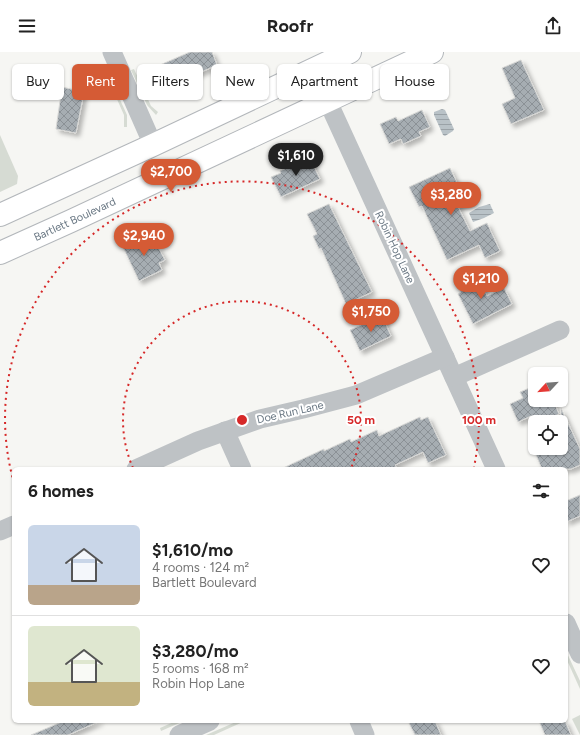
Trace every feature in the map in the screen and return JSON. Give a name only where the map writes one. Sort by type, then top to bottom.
[{"type":"main road","points":[[324,64],[350,52]]},
{"type":"main road","name":"Bartlett Boulevard","points":[[0,253],[432,52]]},
{"type":"main road","points":[[0,215],[277,86]]},
{"type":"street","points":[[112,52],[153,145]]},
{"type":"street","name":"Robin Hop Lane","points":[[328,101],[495,467]]},
{"type":"street","points":[[454,377],[560,330]]},
{"type":"street","name":"Doe Run Lane","points":[[140,467],[198,441],[260,419],[356,395],[445,357]]},
{"type":"street","points":[[225,431],[241,467]]},
{"type":"street","points":[[0,531],[12,526]]},
{"type":"street","points":[[568,627],[580,654]]},
{"type":"street","points":[[179,735],[206,723]]},
{"type":"street","points":[[360,723],[365,735]]},
{"type":"shaded area","points":[[134,69],[137,76],[137,83],[131,70]]},
{"type":"shaded area","points":[[117,100],[120,100],[127,115],[127,127],[124,127],[124,115]]},
{"type":"shaded area","points":[[145,100],[148,100],[151,106],[158,112],[156,115]]},
{"type":"shaded area","points":[[442,109],[445,110],[454,129],[445,136],[443,135],[434,115],[434,112]]},
{"type":"shaded area","points":[[0,135],[18,176],[17,184],[0,192]]},
{"type":"shaded area","points":[[490,204],[494,213],[473,222],[469,213],[479,207]]},
{"type":"shaded area","points":[[568,655],[580,681],[580,689],[568,662]]},
{"type":"shaded area","points":[[580,715],[580,735],[572,719]]},
{"type":"shaded area","points":[[171,723],[179,723],[161,731],[160,728]]},
{"type":"shaded area","points":[[233,723],[241,723],[214,735],[206,735]]},
{"type":"building","points":[[190,52],[212,52],[217,64],[211,64],[211,68],[203,71],[203,64],[162,64]]},
{"type":"building","points":[[521,60],[544,110],[511,124],[502,104],[515,98],[502,68]]},
{"type":"building","points":[[64,87],[72,89],[72,100],[82,100],[76,133],[56,129],[60,100],[64,100]]},
{"type":"building","points":[[422,110],[430,127],[419,132],[421,136],[403,144],[401,139],[389,144],[380,124],[396,117],[398,121]]},
{"type":"building","points":[[309,157],[320,179],[281,197],[271,177]]},
{"type":"building","points":[[450,168],[460,189],[466,186],[473,200],[458,207],[470,231],[487,223],[500,251],[485,258],[479,245],[447,260],[422,206],[419,207],[409,187]]},
{"type":"building","points":[[329,204],[372,292],[346,304],[321,248],[319,249],[313,236],[317,234],[307,214]]},
{"type":"building","points":[[146,233],[153,249],[158,247],[165,260],[159,263],[162,270],[139,281],[122,245]]},
{"type":"building","points":[[477,274],[487,296],[504,288],[512,304],[473,324],[458,294],[461,292],[457,284]]},
{"type":"building","points":[[382,316],[391,336],[360,351],[350,330]]},
{"type":"building","points":[[528,389],[528,407],[556,407],[559,414],[528,415],[528,417],[518,422],[510,404],[523,398],[520,392]]},
{"type":"building","points":[[561,408],[564,415],[561,415]]},
{"type":"building","points":[[420,417],[421,420],[428,417],[446,455],[428,463],[423,452],[395,465],[396,467],[285,467],[324,449],[324,451],[350,439],[351,442],[377,430],[379,436]]},
{"type":"building","points":[[568,423],[580,449],[580,465],[571,469],[568,469],[568,467],[541,467],[536,455],[568,455]]},
{"type":"building","points":[[580,495],[580,516],[568,521],[568,500]]},
{"type":"building","points":[[59,723],[95,723],[68,735],[31,735]]},
{"type":"building","points":[[409,723],[436,723],[441,735],[415,735]]},
{"type":"building","points":[[540,723],[566,723],[571,735],[545,735]]}]
